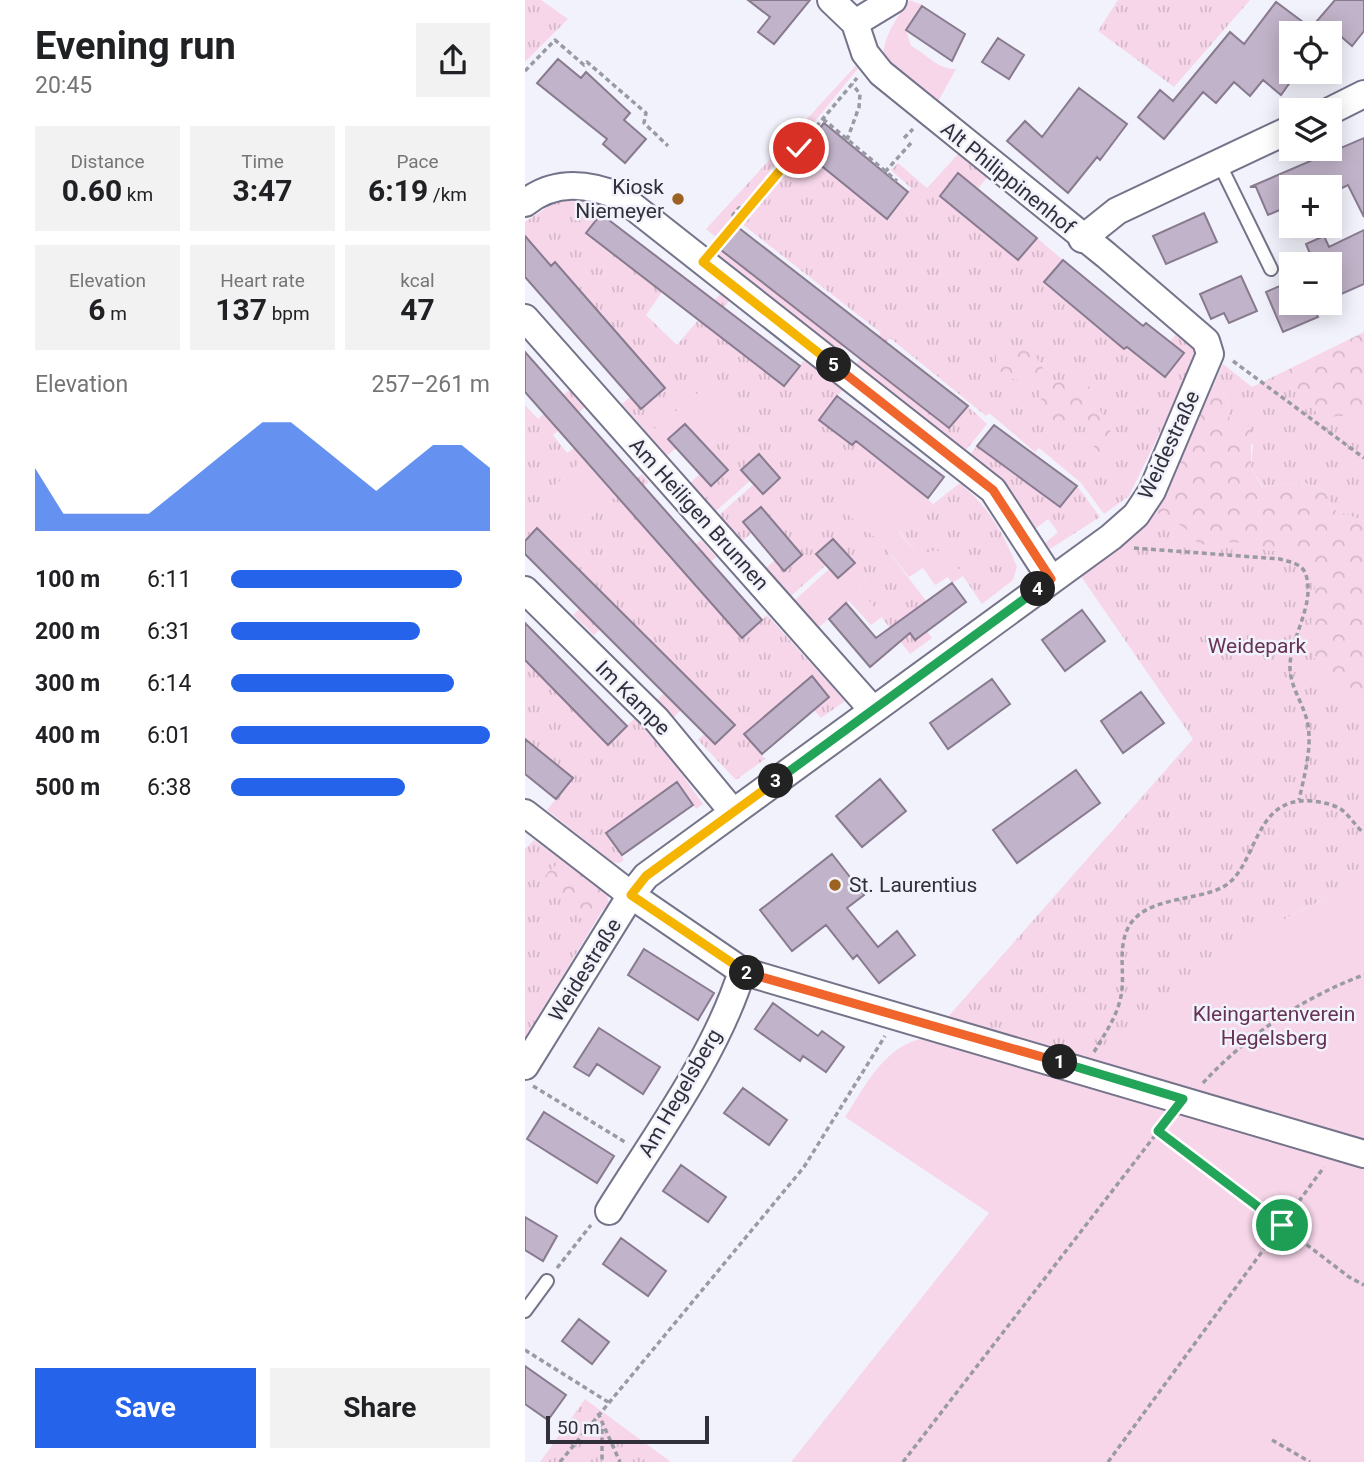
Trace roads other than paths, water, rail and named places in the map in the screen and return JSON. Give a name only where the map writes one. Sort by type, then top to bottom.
[{"type":"street","name":"Alt Philippinenhof","points":[[831,0],[855,23],[871,62],[1206,341]]},
{"type":"street","points":[[855,23],[893,0]]},
{"type":"street","points":[[1342,105],[1364,94]]},
{"type":"street","points":[[1082,239],[1117,211],[1279,135]]},
{"type":"street","points":[[525,203],[556,187],[580,184],[600,188],[621,197],[993,490],[1051,579]]},
{"type":"street","name":"Am Heiligen Brunnen","points":[[525,318],[873,710]]},
{"type":"street","name":"Weidestraße","points":[[525,1066],[631,895],[646,876],[1111,537],[1136,514],[1152,491],[1210,354],[1206,341]]},
{"type":"street","name":"Im Kampe","points":[[525,590],[657,720],[733,812]]},
{"type":"street","points":[[525,813],[631,895],[742,971],[1086,1070],[1364,1154]]},
{"type":"street","name":"Am Hegelsberg","points":[[609,1211],[732,1004],[742,971]]},
{"type":"lane","points":[[1220,163],[1271,269]]},
{"type":"lane","points":[[525,1311],[547,1281]]},
{"type":"place","name":"Kiosk Niemeyer","points":[[678,199]]},
{"type":"place","name":"St. Laurentius","points":[[835,885]]},
{"type":"park label","name":"Weidepark","points":[[1257,646]]},
{"type":"park label","name":"Kleingartenverein Hegelsberg","points":[[1274,1026]]}]
